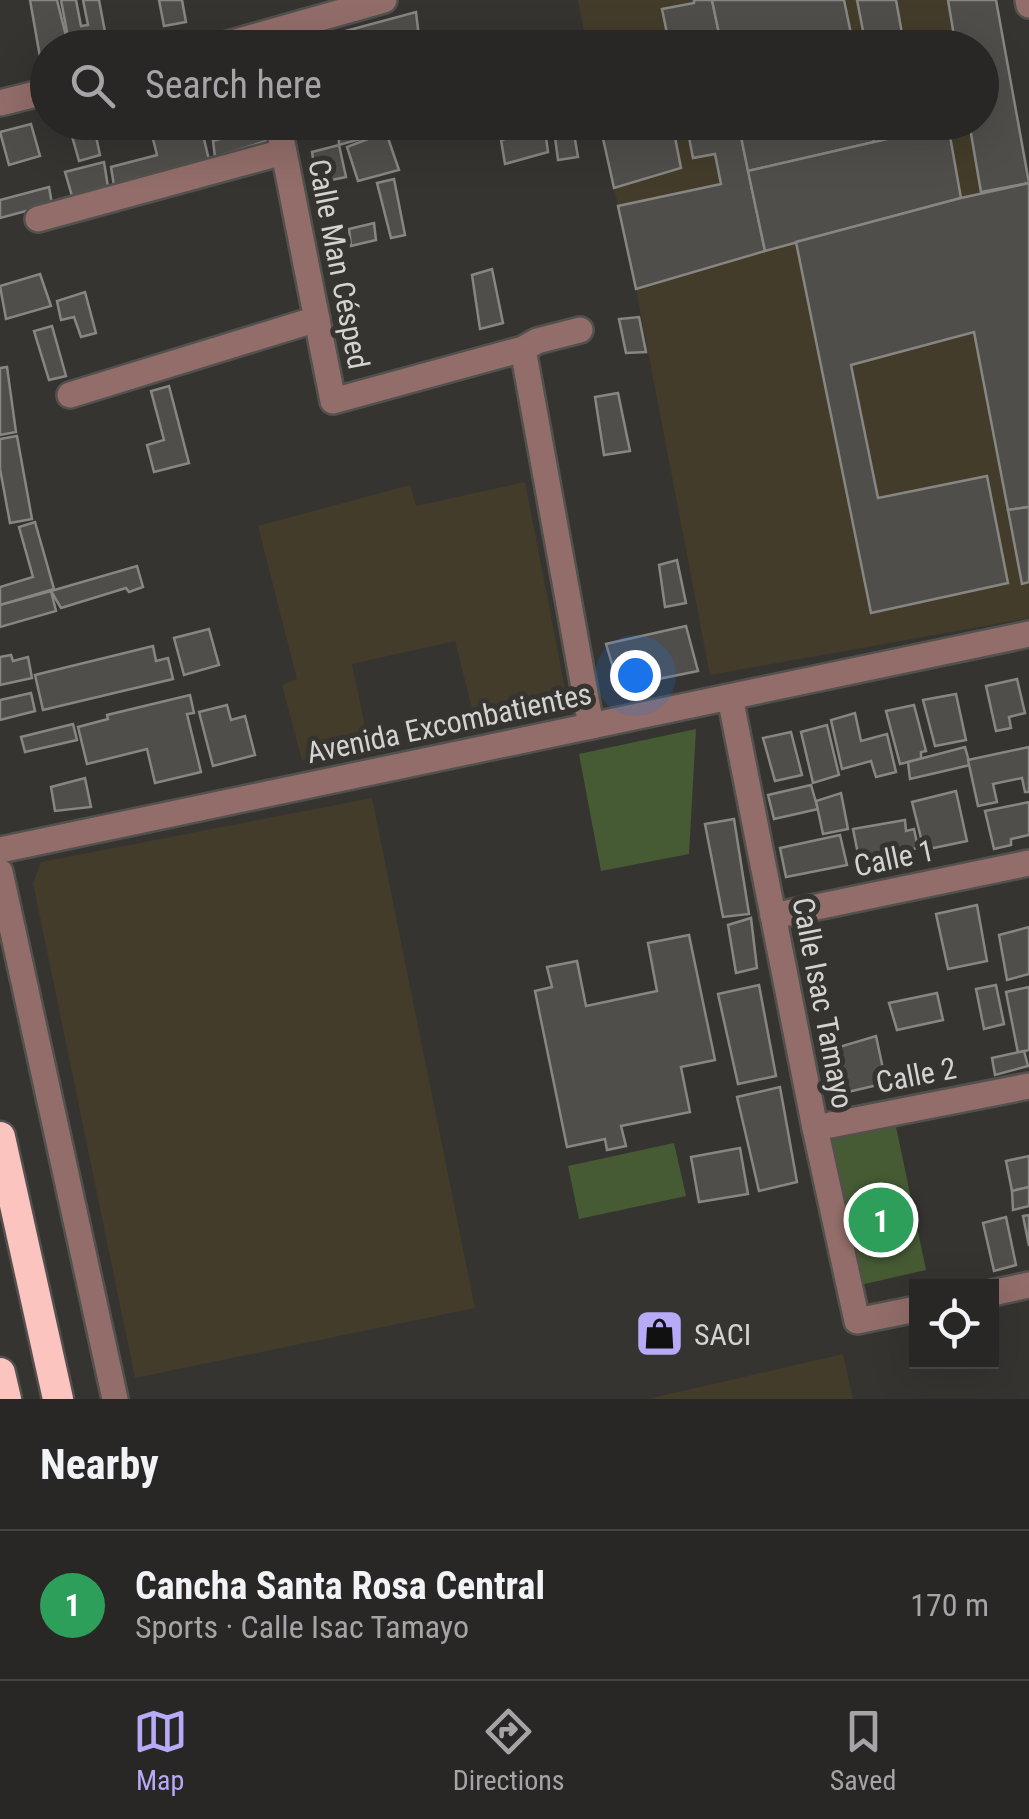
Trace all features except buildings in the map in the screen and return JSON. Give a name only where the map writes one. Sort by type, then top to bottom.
[{"type":"highway","points":[[0,1137],[58,1399]]},
{"type":"highway","points":[[0,1373],[6,1399]]},
{"type":"street","points":[[295,30],[384,0]]},
{"type":"street","points":[[0,103],[30,96]]},
{"type":"street","name":"Calle Man Césped","points":[[282,140],[333,401],[580,330]]},
{"type":"street","points":[[38,218],[284,152]]},
{"type":"street","points":[[70,395],[317,319]]},
{"type":"street","points":[[523,349],[590,726]]},
{"type":"street","name":"Avenida Excombatientes","points":[[0,850],[1029,634]]},
{"type":"street","name":"Calle Isac Tamayo","points":[[730,697],[857,1321],[909,1310]]},
{"type":"street","name":"Calle 1","points":[[773,916],[1029,863]]},
{"type":"street","points":[[0,872],[115,1399]]},
{"type":"street","name":"Calle 2","points":[[815,1128],[1029,1086]]},
{"type":"street","points":[[999,1291],[1029,1285]]},
{"type":"shaded area","points":[[578,0],[996,0],[1029,178],[1029,618],[710,675],[604,140],[999,140],[999,30],[584,30]]},
{"type":"shaded area","points":[[525,482],[566,694],[560,706],[476,724],[455,641],[352,664],[369,746],[302,760],[282,685],[297,679],[258,526],[410,485],[416,506]]},
{"type":"shaded area","points":[[372,798],[475,1308],[135,1378],[33,883],[41,862]]},
{"type":"shaded area","points":[[843,1354],[853,1399],[648,1399]]},
{"type":"green space","points":[[696,729],[689,854],[601,871],[579,754]]},
{"type":"green space","points":[[895,1122],[926,1270],[860,1285],[828,1136]]},
{"type":"green space","points":[[674,1143],[686,1196],[579,1219],[568,1166]]},
{"type":"place","name":"Cancha Santa Rosa Central","points":[[881,1220]]},
{"type":"place","name":"SACI","points":[[659,1334]]}]
